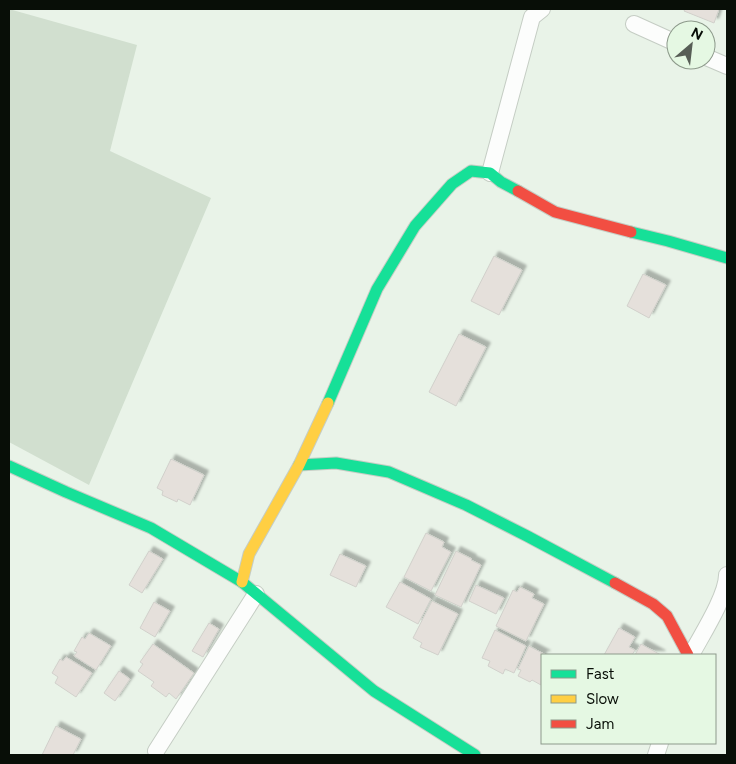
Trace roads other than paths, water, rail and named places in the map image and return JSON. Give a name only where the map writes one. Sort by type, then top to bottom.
[{"type":"street","points":[[490,173],[533,12]]},
{"type":"street","points":[[634,24],[666,38]]},
{"type":"street","points":[[242,582],[249,554],[299,465],[331,397],[377,289],[415,226],[452,184],[471,171],[490,173],[501,182],[555,212],[727,258]]},
{"type":"street","points":[[299,465],[336,463],[389,472],[466,505],[653,604],[667,616],[688,654]]},
{"type":"street","points":[[9,466],[151,528],[242,582],[374,691],[475,755]]},
{"type":"street","points":[[690,654],[716,608],[727,582],[727,575]]},
{"type":"street","points":[[157,754],[256,594]]}]
